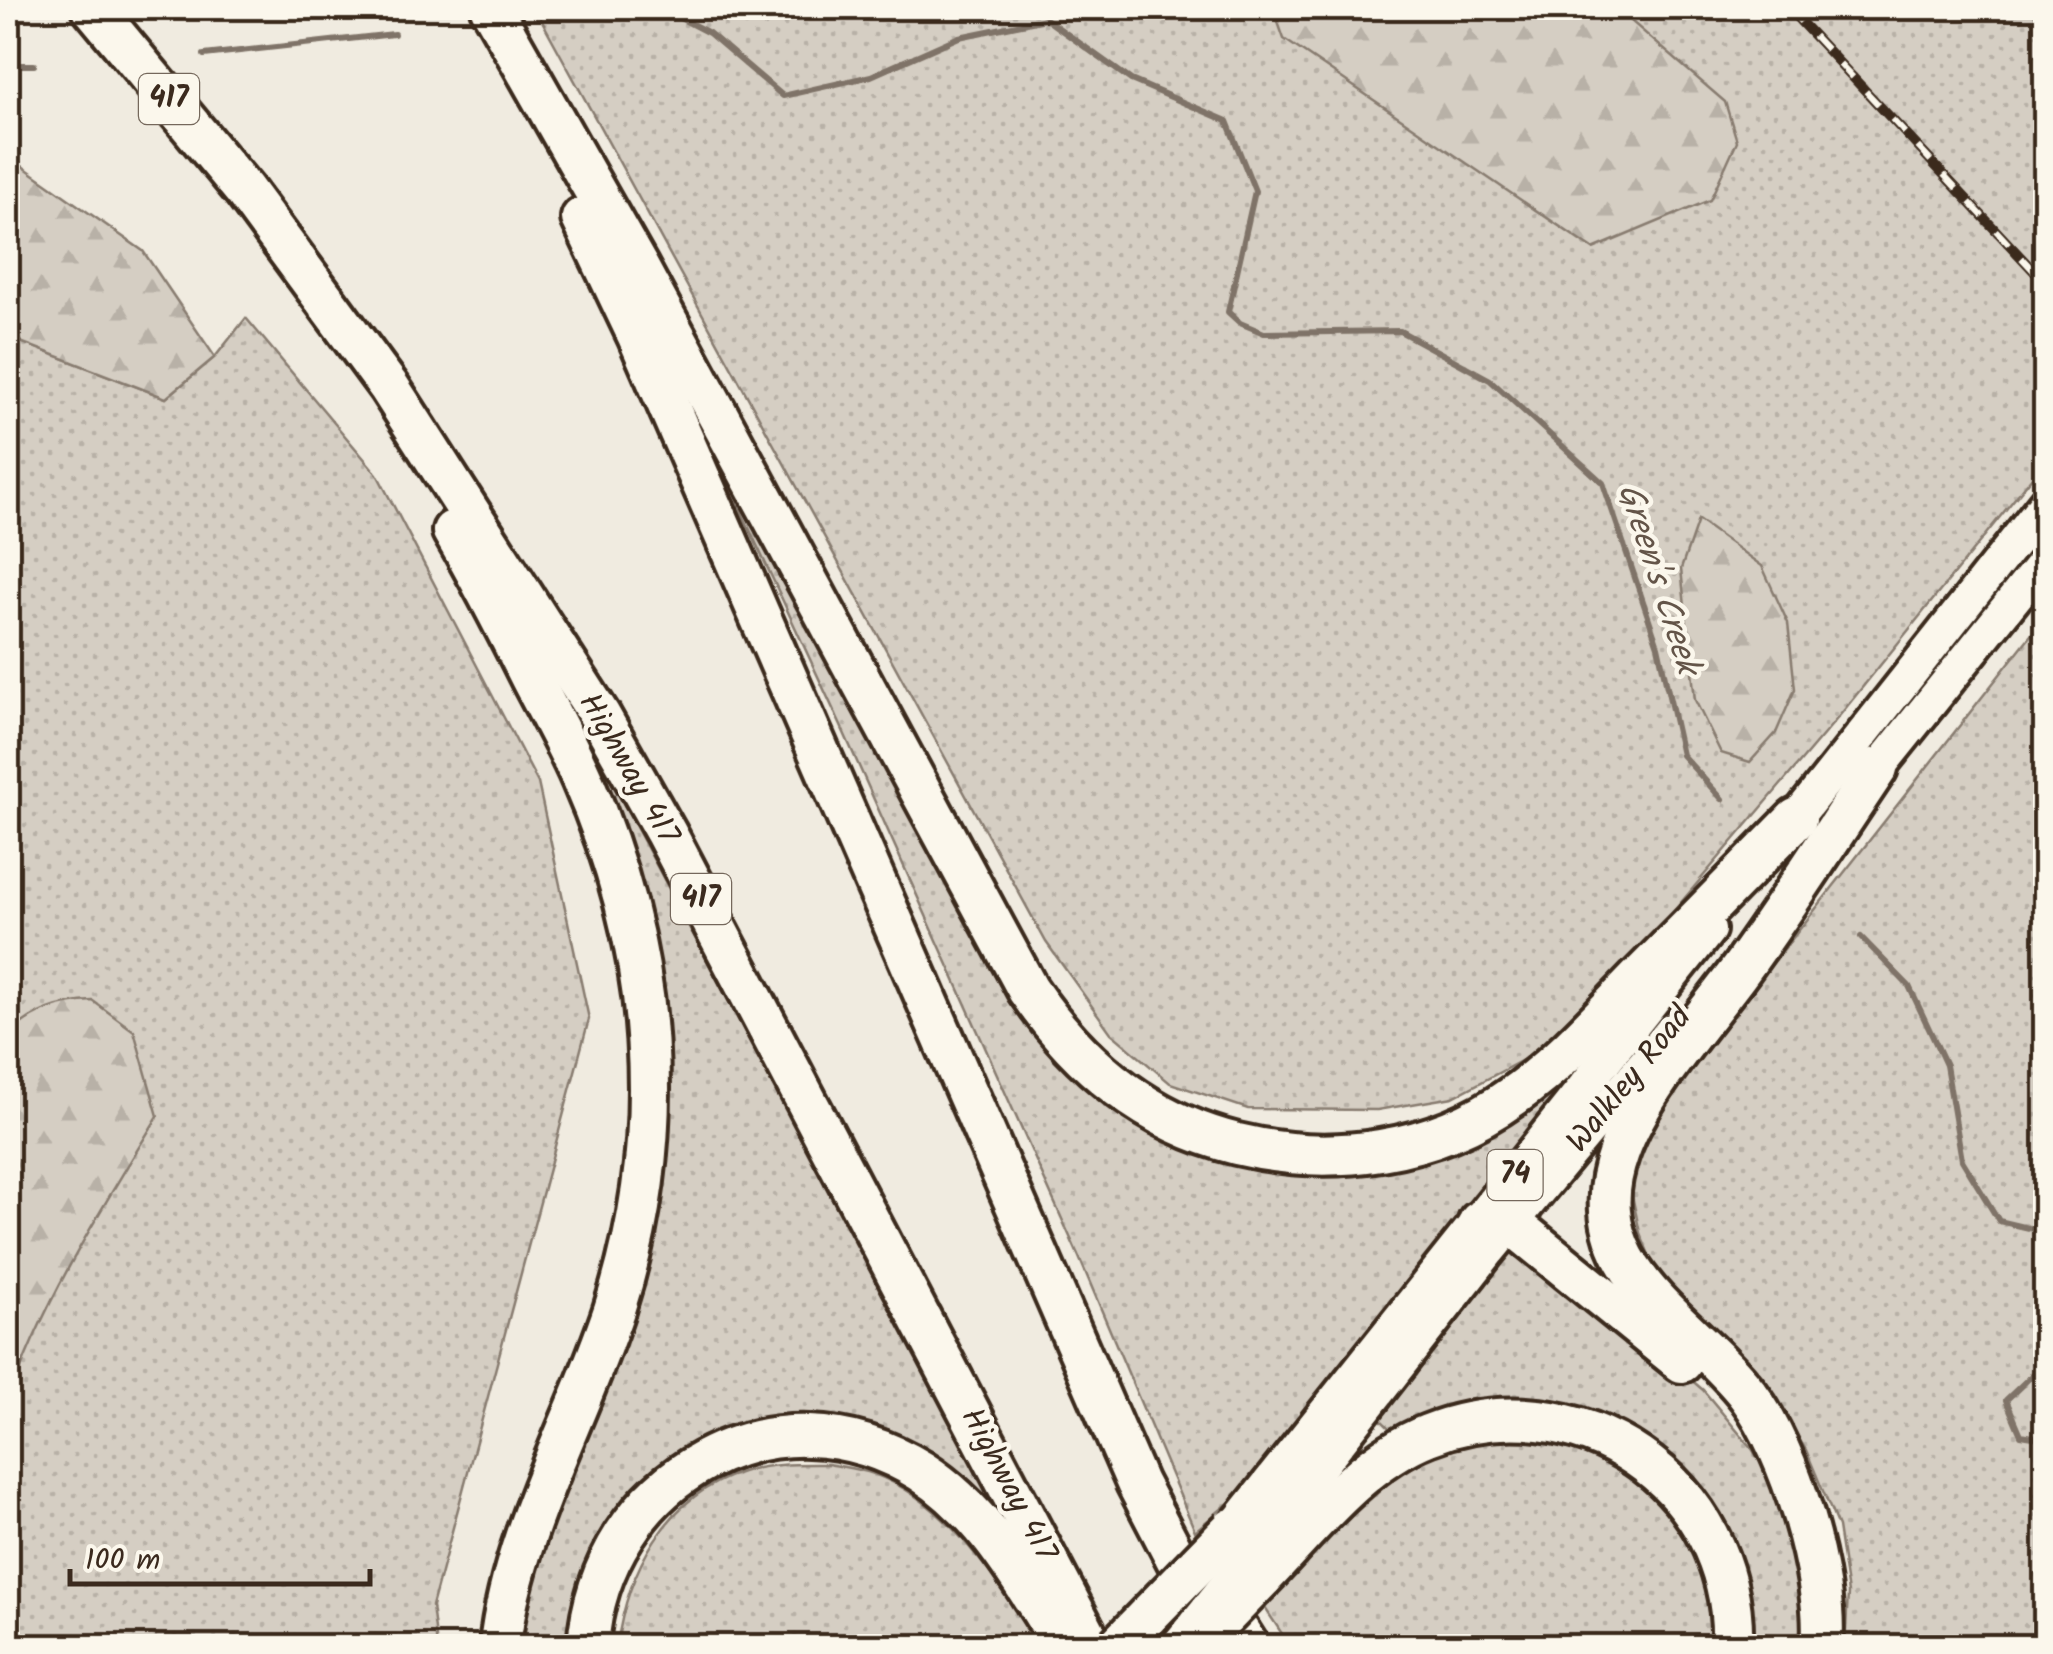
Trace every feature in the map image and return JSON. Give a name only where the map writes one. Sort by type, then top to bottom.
[{"type":"highway","name":"Highway 417","points":[[93,8],[244,190],[389,387],[608,730],[1092,1646]]},
{"type":"highway","points":[[470,8],[529,112],[638,336],[1137,1483],[1222,1646]]},
{"type":"highway","points":[[490,8],[638,267],[1028,990],[1084,1059],[1156,1113],[1207,1136],[1260,1150],[1310,1156],[1381,1151],[1454,1128],[1512,1097],[1560,1057],[1796,819]]},
{"type":"highway","points":[[244,190],[420,476],[493,604],[581,776],[607,840],[638,949],[650,1039],[651,1097],[646,1166],[635,1229],[604,1337],[521,1552],[504,1614],[500,1646]]},
{"type":"highway","points":[[1822,1646],[1822,1602],[1797,1491],[1784,1459],[1749,1396],[1650,1298],[1625,1260],[1612,1218],[1613,1175],[1628,1130],[1649,1096],[1877,768]]},
{"type":"highway","points":[[1496,1223],[1723,1397],[1766,1453],[1803,1523]]},
{"type":"highway","points":[[1093,1384],[1248,1646]]},
{"type":"highway","points":[[1118,1646],[1248,1555],[1334,1504],[1402,1448],[1477,1420],[1508,1417],[1586,1430],[1610,1440],[1638,1456],[1681,1496],[1700,1520],[1723,1571],[1733,1627],[1732,1646]]},
{"type":"highway","points":[[588,1646],[591,1617],[611,1558],[644,1506],[666,1485],[719,1453],[758,1442],[808,1437],[838,1440],[893,1457],[943,1486],[984,1528],[1064,1646]]},
{"type":"highway","points":[[1196,1646],[1248,1555]]},
{"type":"main road","name":"Walkley Road","points":[[1176,1646],[1248,1555],[1796,819],[2046,502]]},
{"type":"main road","name":"Walkley Road","points":[[1496,1223],[1662,1042],[2046,558]]},
{"type":"green space","points":[[535,8],[2045,8],[2045,461],[1836,720],[1666,920],[1592,1001],[1532,1055],[1453,1097],[1377,1110],[1248,1109],[1170,1083],[1111,1033],[1046,942]]},
{"type":"green space","points":[[1273,8],[1616,8],[1725,102],[1737,141],[1710,200],[1593,249],[1284,39]]},
{"type":"green space","points":[[8,156],[143,251],[215,357],[166,398],[23,343],[8,326]]},
{"type":"green space","points":[[246,318],[377,474],[538,783],[589,1019],[432,1606],[437,1646],[8,1646],[8,326],[23,343],[166,398],[215,357]]},
{"type":"green space","points":[[690,401],[1067,1056],[1278,1165],[1552,1079],[1589,1061],[1243,1491],[1195,1531],[1079,1257],[841,726]]},
{"type":"green space","points":[[1698,520],[1762,566],[1788,623],[1795,689],[1776,733],[1750,762],[1721,753],[1695,700],[1681,569]]},
{"type":"green space","points":[[2045,617],[2045,1646],[1845,1646],[1848,1593],[1838,1527],[1806,1450],[1759,1376],[1677,1297],[1654,1267],[1640,1233],[1630,1186],[1641,1146],[1700,1056]]},
{"type":"green space","points":[[600,759],[992,1497],[978,1506],[878,1436],[667,1472],[577,1646],[512,1646],[661,1144],[585,767]]},
{"type":"green space","points":[[93,1001],[134,1031],[158,1116],[55,1293],[8,1404],[8,1036],[47,1010]]},
{"type":"green space","points":[[1516,1244],[1626,1324],[1703,1390],[1753,1450],[1777,1491],[1801,1568],[1804,1646],[1740,1646],[1734,1577],[1618,1435],[1392,1431],[1380,1419]]},
{"type":"green space","points":[[1485,1437],[1584,1450],[1619,1464],[1645,1486],[1677,1521],[1697,1558],[1707,1600],[1709,1646],[1290,1646],[1263,1605],[1333,1532],[1392,1480],[1432,1451]]},
{"type":"green space","points":[[828,1464],[874,1474],[926,1504],[970,1548],[1043,1646],[617,1646],[630,1591],[641,1565],[671,1518],[691,1499],[715,1483],[752,1469]]},
{"type":"waterway","name":"Green's Creek","points":[[586,18],[656,8]]},
{"type":"waterway","name":"Green's Creek","points":[[661,8],[709,33],[783,96],[871,76],[959,37],[1046,19],[1131,80],[1227,121],[1255,191],[1228,312],[1240,323],[1264,333],[1400,331],[1490,380],[1603,483],[1658,646],[1682,755],[1722,799]]},
{"type":"waterway","name":"Green's Creek","points":[[204,55],[394,34]]},
{"type":"waterway","name":"Green's Creek","points":[[8,65],[34,65]]},
{"type":"waterway","name":"Green's Creek","points":[[1861,937],[1909,986],[1946,1065],[1962,1160],[1999,1221],[2046,1232]]},
{"type":"waterway","name":"Green's Creek","points":[[2046,1362],[2006,1400],[2021,1435],[2046,1439]]},
{"type":"railway","points":[[1788,8],[2046,284]]}]
